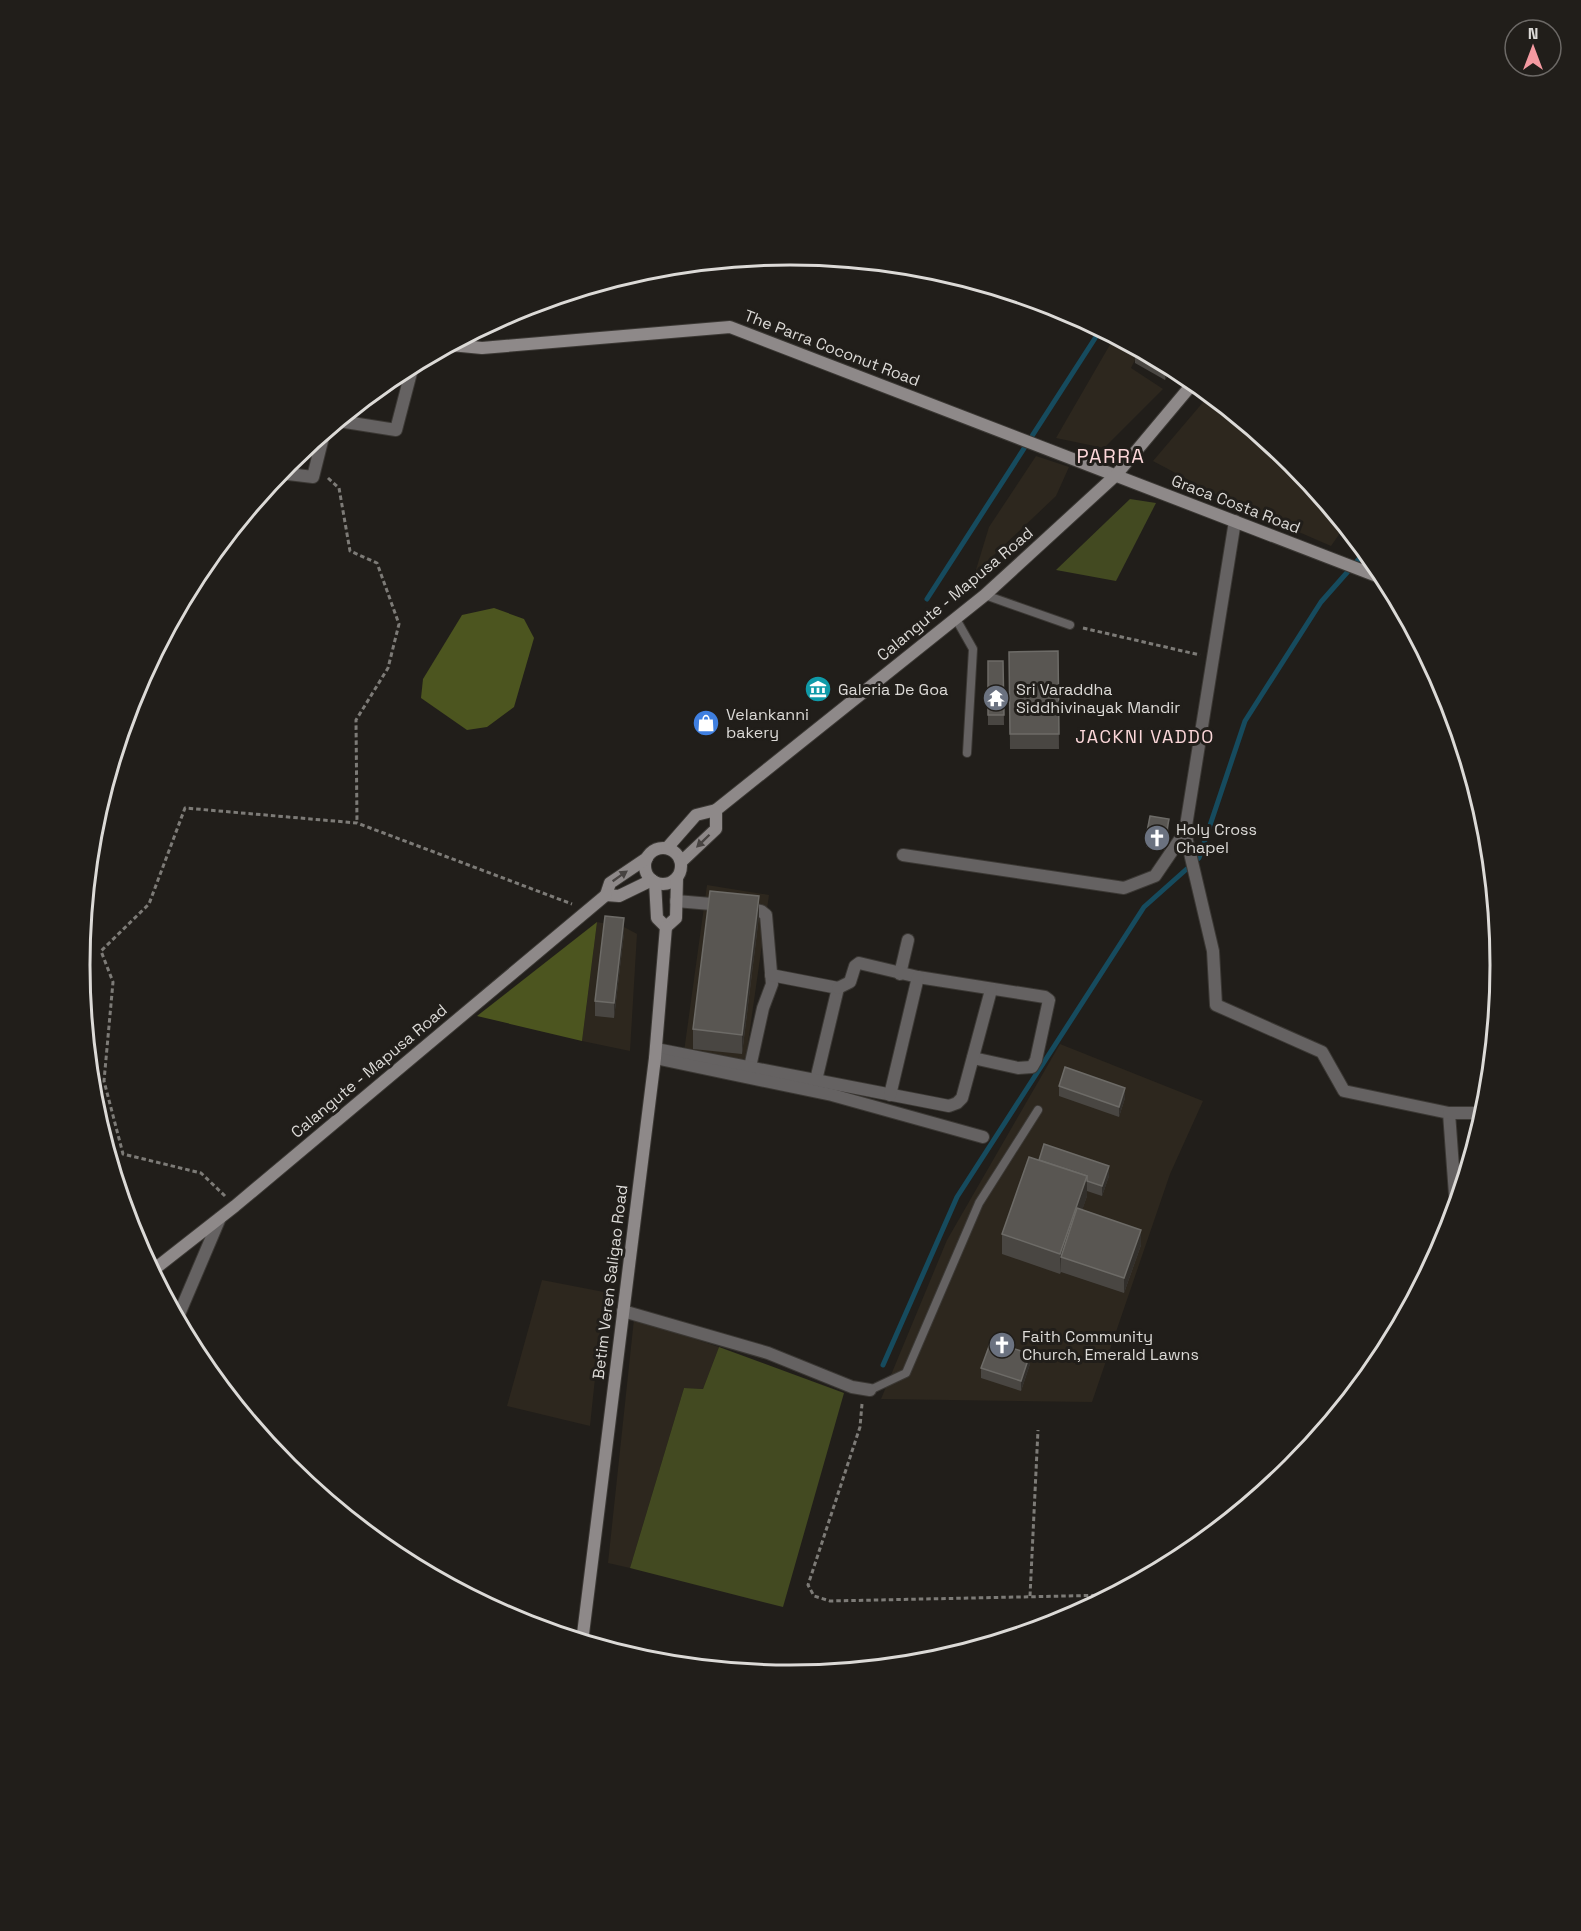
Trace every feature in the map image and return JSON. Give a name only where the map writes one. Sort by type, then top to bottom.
[{"type":"main road","name":"The Parra Coconut Road","points":[[464,346],[482,348],[730,327],[1116,475]]},
{"type":"main road","name":"Calangute - Mapusa Road","points":[[158,1266],[235,1206],[606,895],[610,883],[647,858],[655,849],[667,848],[696,815],[716,810],[986,595],[1116,475],[1188,389]]},
{"type":"main road","name":"Graca Costa Road","points":[[1116,475],[1372,574]]},
{"type":"main road","points":[[681,862],[716,829],[716,810]]},
{"type":"main road","points":[[667,848],[677,854],[681,862],[681,870],[676,878]]},
{"type":"main road","points":[[647,858],[645,870],[653,881]]},
{"type":"main road","name":"Calangute - Mapusa Road","points":[[606,895],[619,896],[653,881],[663,884],[676,878]]},
{"type":"main road","name":"Betim Veren Saligao Road","points":[[583,1634],[655,1053],[666,927],[676,918],[676,878]]},
{"type":"main road","name":"Betim Veren Saligao Road","points":[[653,881],[657,918],[666,927]]},
{"type":"street","points":[[349,423],[396,430],[410,378]]},
{"type":"street","points":[[292,474],[313,477],[320,447]]},
{"type":"street","points":[[1235,521],[1185,832],[1213,951],[1216,1005],[1322,1053],[1344,1091],[1449,1113],[1475,1113]]},
{"type":"street","points":[[903,855],[1124,888],[1155,876],[1185,832]]},
{"type":"street","points":[[676,901],[761,911],[767,922],[771,991],[763,1008],[750,1067]]},
{"type":"street","points":[[900,974],[908,940]]},
{"type":"street","points":[[771,975],[838,988],[850,982],[855,966],[859,963],[900,974],[1045,997],[1049,1000],[1036,1060],[1032,1067],[1025,1069],[973,1058]]},
{"type":"street","points":[[890,1095],[918,977]]},
{"type":"street","points":[[816,1080],[838,988]]},
{"type":"street","points":[[655,1053],[750,1067],[949,1106],[962,1098],[990,990]]},
{"type":"street","points":[[655,1053],[832,1095],[983,1137]]},
{"type":"street","points":[[1449,1113],[1455,1189]]},
{"type":"street","points":[[181,1310],[220,1218]]},
{"type":"street","points":[[623,1311],[768,1353],[852,1387],[870,1390]]},
{"type":"lane","points":[[986,595],[1070,625]]},
{"type":"lane","points":[[956,619],[973,649],[968,753]]},
{"type":"lane","points":[[870,1390],[906,1373],[979,1203],[1038,1110]]},
{"type":"path","points":[[315,467],[339,488],[350,551],[377,564],[399,624],[388,668],[356,720],[357,823]]},
{"type":"path","points":[[1070,625],[1213,658]]},
{"type":"path","points":[[235,1206],[201,1173],[123,1154],[104,1081],[113,982],[101,951],[149,904],[185,808],[357,823],[587,910]]},
{"type":"path","points":[[870,1390],[862,1400],[860,1427],[808,1585],[814,1596],[830,1601],[1097,1595]]},
{"type":"path","points":[[1030,1596],[1038,1430]]},
{"type":"shaded area","points":[[1111,343],[1137,357],[1131,368],[1163,389],[1104,448],[1056,438]]},
{"type":"shaded area","points":[[1204,401],[1286,470],[1341,532],[1331,546],[1232,503],[1153,461]]},
{"type":"shaded area","points":[[1036,456],[1069,467],[1056,496],[975,573],[989,527]]},
{"type":"shaded area","points":[[707,885],[769,895],[744,1071],[683,1059]]},
{"type":"shaded area","points":[[597,922],[624,927],[637,934],[630,1051],[582,1041]]},
{"type":"shaded area","points":[[1060,1044],[1203,1101],[1170,1174],[1092,1402],[881,1399],[947,1240]]},
{"type":"shaded area","points":[[542,1280],[604,1292],[590,1426],[507,1406]]},
{"type":"shaded area","points":[[634,1319],[719,1347],[703,1389],[684,1388],[630,1568],[608,1563]]},
{"type":"green space","points":[[1130,499],[1156,503],[1116,581],[1056,570]]},
{"type":"green space","points":[[494,608],[524,619],[534,638],[514,707],[487,727],[467,730],[421,698],[423,679],[462,615]]},
{"type":"green space","points":[[597,922],[582,1041],[477,1016]]},
{"type":"green space","points":[[719,1347],[844,1393],[783,1607],[630,1568],[684,1388],[703,1389]]},
{"type":"building","points":[[1058,651],[1059,734],[1010,734],[1009,652]]},
{"type":"building","name":"Sri Varaddha Siddhivinayak Mandir","points":[[988,661],[1003,661],[1004,715],[988,715]]},
{"type":"building","points":[[1150,816],[1169,819],[1165,840],[1146,837]]},
{"type":"building","points":[[710,891],[759,896],[742,1035],[693,1029]]},
{"type":"building","points":[[605,916],[624,918],[614,1003],[595,1001]]},
{"type":"building","points":[[1065,1067],[1125,1088],[1119,1107],[1059,1086]]},
{"type":"building","points":[[1044,1144],[1109,1166],[1102,1186],[1087,1181],[1087,1176],[1039,1160]]},
{"type":"building","points":[[1029,1157],[1087,1176],[1060,1254],[1002,1234]]},
{"type":"building","points":[[1077,1208],[1141,1230],[1124,1278],[1061,1257]]},
{"type":"building","points":[[991,1341],[1030,1354],[1021,1381],[981,1368]]},
{"type":"waterway","points":[[927,599],[1097,336]]},
{"type":"waterway","points":[[883,1365],[957,1197],[1144,907],[1199,858],[1245,721],[1321,602],[1360,558]]},
{"type":"place","name":"Galeria De Goa","points":[[818,689]]},
{"type":"place","name":"Sri Varaddha Siddhivinayak Mandir","points":[[996,698]]},
{"type":"place","name":"Velankanni bakery","points":[[706,723]]},
{"type":"place","name":"Holy Cross Chapel","points":[[1157,838]]},
{"type":"place","name":"Faith Community Church, Emerald Lawns","points":[[1002,1345]]},
{"type":"district","name":"PARRA","points":[[1111,456]]},
{"type":"district","name":"JACKNI VADDO","points":[[1145,736]]}]
